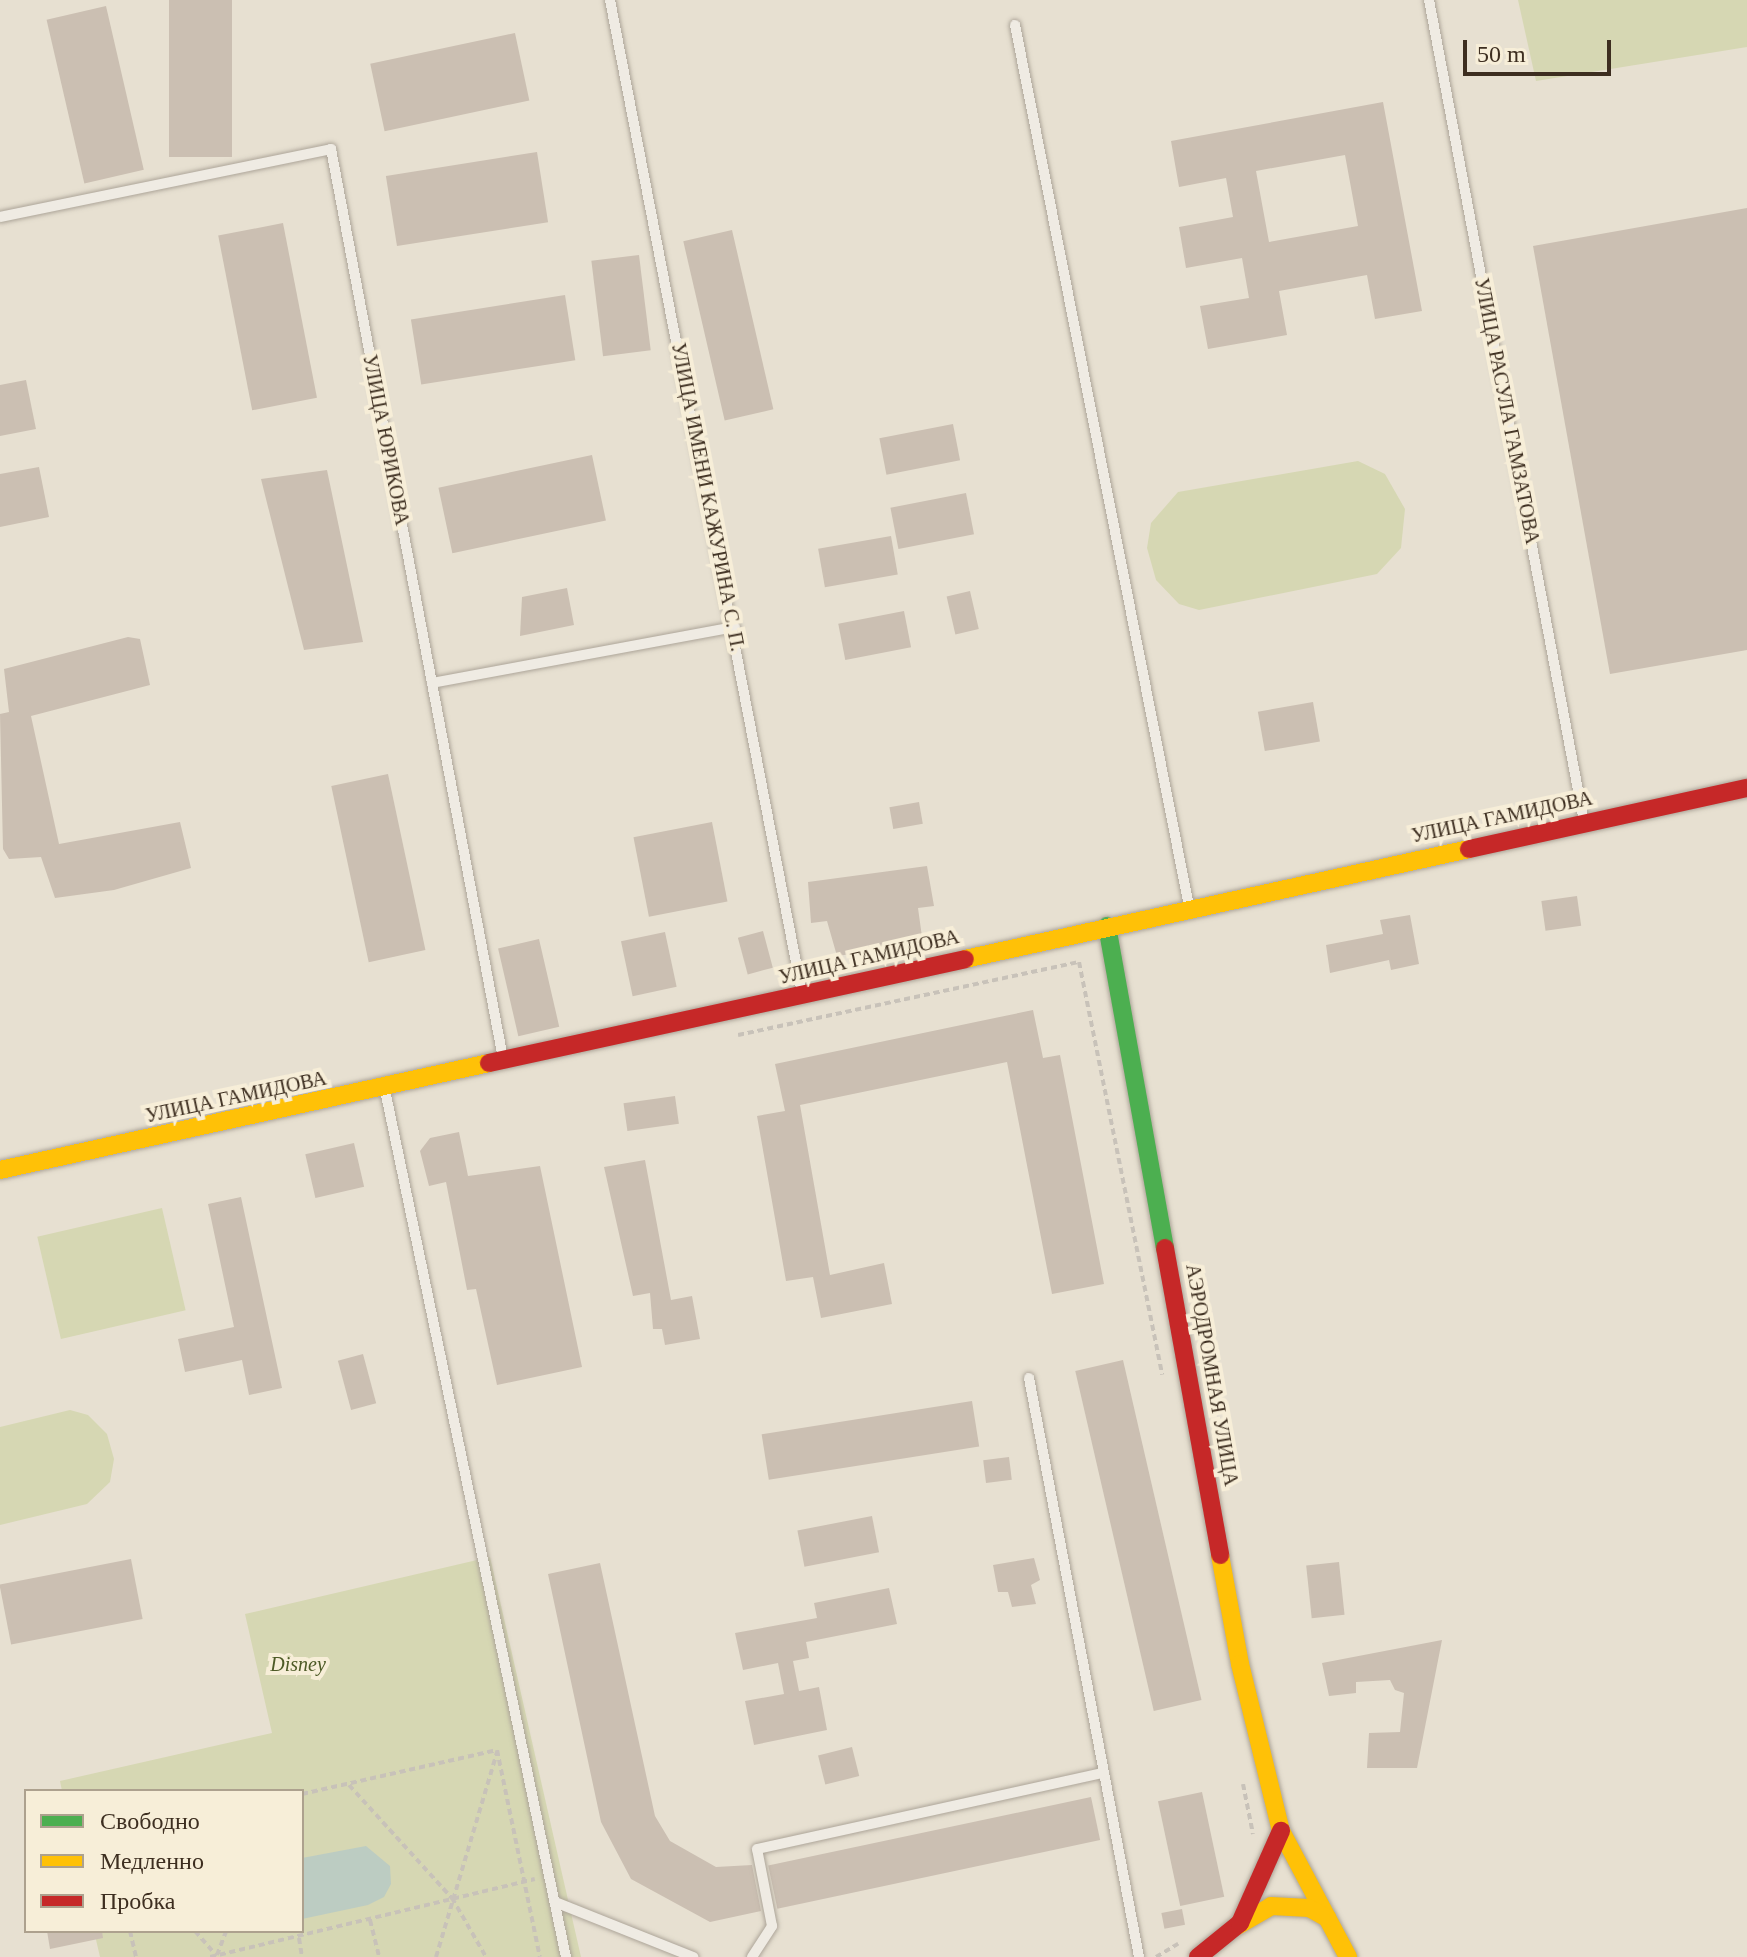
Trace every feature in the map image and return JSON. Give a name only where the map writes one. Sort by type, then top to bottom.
[{"type":"street","name":"УЛИЦА ГАМИДОВА","points":[[0,1170],[1747,788]]},
{"type":"street","name":"АЭРОДРОМНАЯ УЛИЦА","points":[[1107,926],[1240,1664],[1281,1831],[1348,1957]]},
{"type":"street","points":[[1221,1957],[1240,1923],[1281,1831]]},
{"type":"street","points":[[1198,1957],[1262,1909],[1291,1905],[1327,1918]]},
{"type":"lane","name":"УЛИЦА ИМЕНИ КАЖУРИНА С. П.","points":[[610,0],[735,627],[802,995]]},
{"type":"lane","name":"УЛИЦА РАСУЛА ГАМЗАТОВА","points":[[1429,0],[1584,822]]},
{"type":"lane","points":[[1015,25],[1190,908]]},
{"type":"lane","name":"УЛИЦА ЮРИКОВА","points":[[0,217],[331,149],[503,1061]]},
{"type":"lane","points":[[432,683],[735,627]]},
{"type":"lane","points":[[385,1088],[566,1957]]},
{"type":"lane","points":[[1029,1378],[1139,1957]]},
{"type":"lane","points":[[752,1957],[772,1926],[757,1849],[1104,1773]]},
{"type":"lane","points":[[555,1902],[693,1957]]},
{"type":"path","points":[[727,1038],[1079,962],[1163,1383]]},
{"type":"path","points":[[304,1794],[497,1750]]},
{"type":"path","points":[[497,1750],[540,1957]]},
{"type":"path","points":[[436,1957],[497,1750]]},
{"type":"path","points":[[1241,1772],[1256,1850]]},
{"type":"path","points":[[349,1785],[452,1898],[486,1957]]},
{"type":"path","points":[[215,1957],[550,1876]]},
{"type":"path","points":[[369,1919],[379,1957]]},
{"type":"path","points":[[130,1933],[136,1957]]},
{"type":"path","points":[[197,1933],[215,1957]]},
{"type":"path","points":[[215,1957],[225,1933]]},
{"type":"path","points":[[299,1938],[302,1957]]},
{"type":"green space","points":[[1518,0],[1747,0],[1747,47],[1536,81]]},
{"type":"green space","points":[[1358,461],[1385,474],[1405,509],[1401,548],[1377,574],[1199,610],[1179,604],[1156,580],[1147,548],[1151,523],[1178,492]]},
{"type":"green space","points":[[162,1208],[186,1310],[61,1339],[37,1237]]},
{"type":"green space","points":[[70,1410],[88,1415],[107,1434],[114,1459],[110,1482],[87,1504],[0,1525],[0,1427]]},
{"type":"green space","name":"Disney","points":[[490,1557],[581,1957],[100,1957],[94,1933],[304,1933],[304,1789],[62,1789],[60,1781],[272,1733],[245,1614]]},
{"type":"shaded area","points":[[366,1846],[390,1866],[391,1884],[384,1897],[368,1905],[304,1919],[304,1858]]},
{"type":"building","points":[[169,0],[232,0],[232,157],[169,157]]},
{"type":"building","points":[[106,6],[144,170],[84,183],[47,20]]},
{"type":"building","points":[[515,33],[529,100],[385,131],[370,64]]},
{"type":"building","points":[[1383,102],[1422,311],[1375,319],[1367,275],[1279,291],[1287,335],[1208,349],[1200,306],[1249,298],[1242,258],[1186,268],[1179,227],[1233,217],[1226,178],[1179,187],[1171,141]],"holes":[[[1345,155],[1358,226],[1269,242],[1256,171]]]},
{"type":"building","points":[[537,152],[548,222],[397,246],[386,176]]},
{"type":"building","points":[[1747,208],[1747,650],[1610,674],[1533,246]]},
{"type":"building","points":[[283,223],[317,398],[252,410],[218,236]]},
{"type":"building","points":[[732,230],[773,409],[725,421],[683,241]]},
{"type":"building","points":[[639,255],[651,350],[603,356],[591,261]]},
{"type":"building","points":[[565,295],[575,360],[421,385],[411,319]]},
{"type":"building","points":[[26,380],[36,429],[0,436],[0,385]]},
{"type":"building","points":[[953,424],[960,460],[886,475],[879,438]]},
{"type":"building","points":[[592,455],[606,521],[452,553],[438,488]]},
{"type":"building","points":[[39,467],[49,517],[0,527],[0,474]]},
{"type":"building","points":[[327,470],[363,642],[304,650],[261,479]]},
{"type":"building","points":[[966,493],[974,534],[898,549],[890,508]]},
{"type":"building","points":[[891,536],[898,574],[825,587],[818,549]]},
{"type":"building","points":[[567,588],[574,625],[520,636],[522,597]]},
{"type":"building","points":[[970,591],[979,629],[955,634],[947,596]]},
{"type":"building","points":[[904,611],[911,647],[845,660],[838,624]]},
{"type":"building","points":[[128,637],[140,639],[150,685],[31,716],[59,844],[180,822],[191,868],[114,890],[55,898],[41,857],[9,859],[3,849],[0,714],[9,712],[4,669]]},
{"type":"building","points":[[1313,702],[1320,741],[1265,751],[1258,712]]},
{"type":"building","points":[[388,774],[425,950],[369,962],[331,786]]},
{"type":"building","points":[[919,802],[923,824],[893,829],[889,807]]},
{"type":"building","points":[[712,822],[727,902],[649,917],[633,837]]},
{"type":"building","points":[[927,866],[934,906],[918,908],[923,944],[837,956],[827,921],[811,923],[808,882]]},
{"type":"building","points":[[1577,896],[1581,926],[1546,931],[1541,901]]},
{"type":"building","points":[[1410,915],[1419,964],[1391,970],[1389,960],[1330,973],[1326,945],[1383,934],[1380,920]]},
{"type":"building","points":[[763,931],[773,968],[748,974],[738,938]]},
{"type":"building","points":[[665,932],[677,987],[633,996],[621,941]]},
{"type":"building","points":[[539,939],[559,1027],[518,1036],[498,948]]},
{"type":"building","points":[[1033,1010],[1043,1058],[1060,1055],[1104,1284],[1052,1294],[1007,1062],[800,1105],[830,1275],[884,1263],[892,1304],[821,1318],[813,1277],[786,1281],[757,1116],[785,1111],[775,1064]]},
{"type":"building","points":[[675,1096],[679,1124],[627,1131],[624,1103]]},
{"type":"building","points":[[459,1132],[468,1176],[540,1166],[582,1367],[497,1385],[476,1289],[467,1290],[446,1182],[429,1186],[420,1151],[430,1138]]},
{"type":"building","points":[[354,1143],[364,1187],[315,1198],[305,1154]]},
{"type":"building","points":[[645,1160],[671,1300],[692,1296],[700,1339],[665,1345],[662,1329],[653,1329],[650,1293],[633,1296],[604,1167]]},
{"type":"building","points":[[241,1197],[282,1388],[249,1395],[242,1360],[185,1372],[178,1339],[234,1327],[208,1204]]},
{"type":"building","points":[[363,1354],[376,1403],[351,1410],[338,1361]]},
{"type":"building","points":[[1123,1360],[1202,1700],[1154,1711],[1075,1371]]},
{"type":"building","points":[[972,1401],[979,1446],[769,1480],[762,1434]]},
{"type":"building","points":[[1009,1457],[1012,1480],[986,1483],[983,1460]]},
{"type":"building","points":[[872,1516],[879,1552],[804,1567],[797,1531]]},
{"type":"building","points":[[1034,1558],[1040,1580],[1031,1585],[1036,1604],[1012,1607],[1008,1592],[998,1592],[993,1565]]},
{"type":"building","points":[[131,1559],[143,1619],[11,1644],[0,1584]]},
{"type":"building","points":[[1339,1562],[1345,1615],[1312,1618],[1306,1565]]},
{"type":"building","points":[[600,1563],[655,1816],[670,1841],[716,1867],[752,1865],[761,1911],[710,1922],[631,1879],[601,1822],[548,1574]]},
{"type":"building","points":[[889,1588],[897,1624],[806,1642],[809,1658],[793,1661],[799,1691],[819,1687],[827,1730],[754,1745],[745,1701],[784,1694],[778,1663],[743,1670],[735,1633],[817,1618],[814,1603]]},
{"type":"building","points":[[1442,1640],[1417,1768],[1367,1768],[1369,1733],[1400,1732],[1404,1693],[1395,1690],[1390,1680],[1356,1682],[1356,1693],[1329,1696],[1322,1663]]},
{"type":"building","points":[[852,1747],[859,1776],[825,1785],[818,1755]]},
{"type":"building","points":[[1202,1792],[1224,1897],[1180,1906],[1158,1801]]},
{"type":"building","points":[[1091,1797],[1100,1840],[777,1909],[768,1866]]},
{"type":"building","points":[[1182,1909],[1185,1925],[1164,1929],[1161,1913]]},
{"type":"building","points":[[47,1933],[102,1933],[103,1938],[50,1949]]},
{"type":"traffic: fast","points":[[1107,926],[1165,1248]]},
{"type":"traffic: slow","points":[[965,959],[1469,849]]},
{"type":"traffic: slow","points":[[0,1170],[489,1063]]},
{"type":"traffic: slow","points":[[1220,1555],[1240,1664],[1281,1831],[1348,1957]]},
{"type":"traffic: slow","points":[[1237,1926],[1271,1906],[1309,1908],[1327,1918]]},
{"type":"traffic: jam","points":[[1469,849],[1747,788]]},
{"type":"traffic: jam","points":[[489,1063],[965,959]]},
{"type":"traffic: jam","points":[[1165,1248],[1220,1555]]},
{"type":"traffic: jam","points":[[1198,1957],[1240,1923],[1281,1831]]}]
